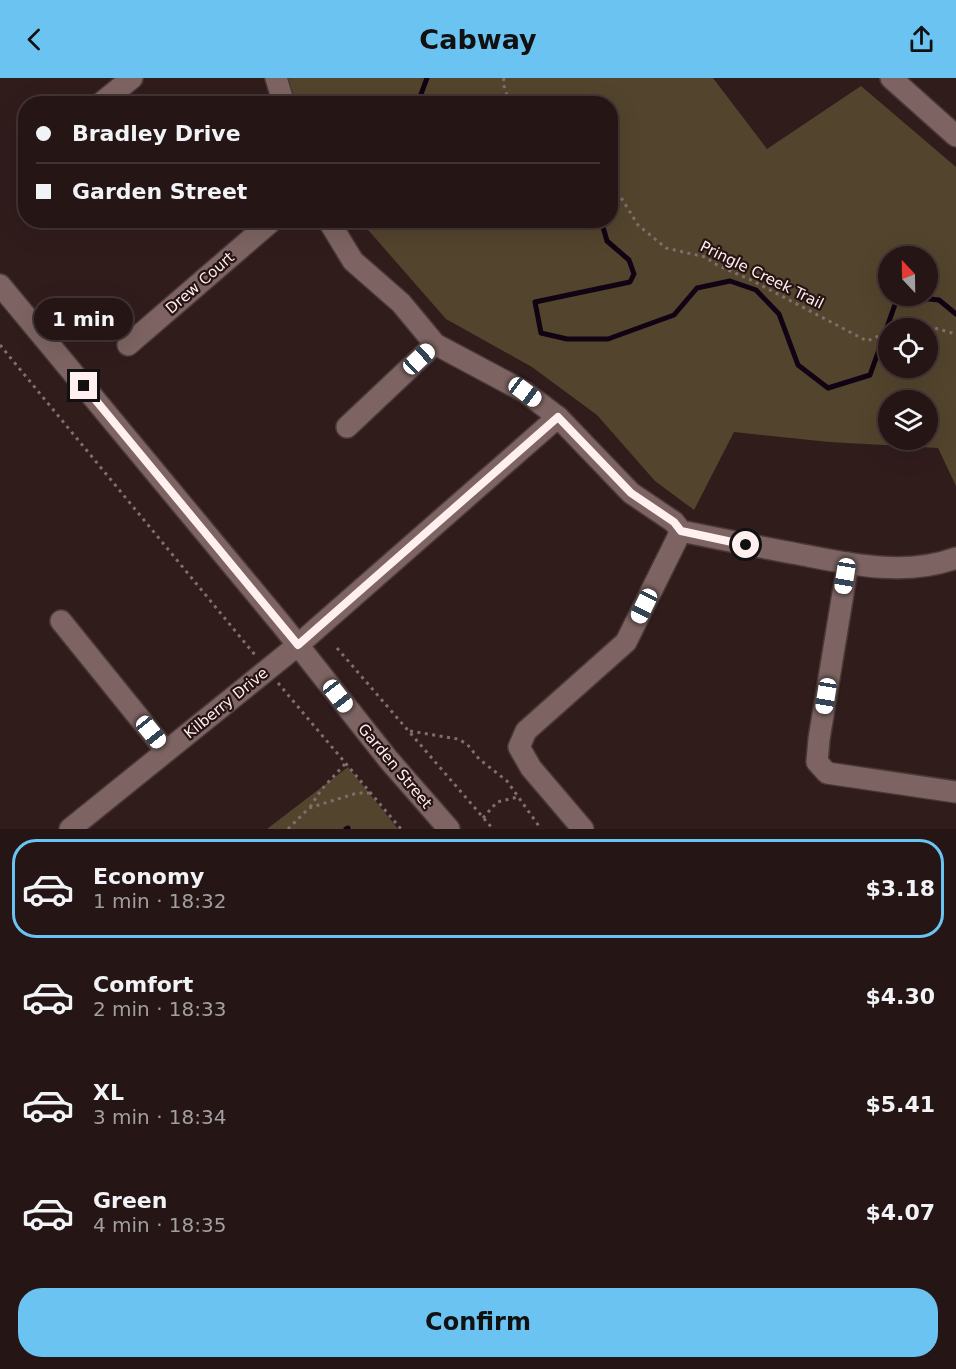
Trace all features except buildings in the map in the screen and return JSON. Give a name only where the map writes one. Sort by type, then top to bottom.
[{"type":"street","points":[[110,96],[132,78]]},
{"type":"street","points":[[276,78],[282,96]]},
{"type":"street","points":[[891,78],[956,136]]},
{"type":"street","name":"Drew Court","points":[[128,345],[264,228]]},
{"type":"street","points":[[333,228],[353,261],[401,303],[435,344],[525,392],[558,417],[631,493],[674,522],[681,531],[884,569],[928,566],[956,558]]},
{"type":"street","name":"Garden Street","points":[[0,285],[298,645],[388,759],[448,829]]},
{"type":"street","points":[[347,427],[435,344]]},
{"type":"street","name":"Kilberry Drive","points":[[70,829],[298,645],[558,417]]},
{"type":"street","points":[[583,829],[531,768],[519,747],[526,731],[626,642],[681,531]]},
{"type":"street","points":[[848,564],[817,762],[827,773],[956,792]]},
{"type":"street","points":[[61,621],[166,751]]},
{"type":"path","points":[[504,78],[503,83],[507,96]]},
{"type":"path","name":"Pringle Creek Trail","points":[[618,195],[638,225],[666,248],[705,257],[867,341],[878,336]]},
{"type":"path","points":[[938,329],[956,334]]},
{"type":"path","points":[[0,345],[401,829]]},
{"type":"path","points":[[337,648],[492,829]]},
{"type":"path","points":[[408,731],[458,739],[467,744],[479,759],[507,781],[541,829]]},
{"type":"path","points":[[288,829],[309,808],[321,790],[345,763]]},
{"type":"path","points":[[309,808],[357,793],[370,793]]},
{"type":"path","points":[[483,818],[497,802],[519,797]]},
{"type":"shaded area","points":[[277,78],[713,78],[767,149],[861,86],[956,167],[956,486],[938,448],[938,390],[878,390],[878,445],[734,432],[694,510],[655,481],[597,415],[532,367],[446,319],[364,228],[618,228],[618,96],[282,96]]},
{"type":"shaded area","points":[[348,767],[398,829],[267,829]]},
{"type":"waterway","points":[[420,96],[427,78]]},
{"type":"waterway","points":[[603,228],[607,241],[629,260],[634,274],[630,282],[535,302],[541,333],[567,339],[608,339],[674,315],[697,288],[730,281],[756,290],[779,314],[798,365],[828,388],[870,375],[894,306]]},
{"type":"waterway","points":[[938,300],[956,314]]},
{"type":"route","points":[[84,386],[298,645],[558,417],[631,493],[674,522],[681,531],[746,545]]}]
